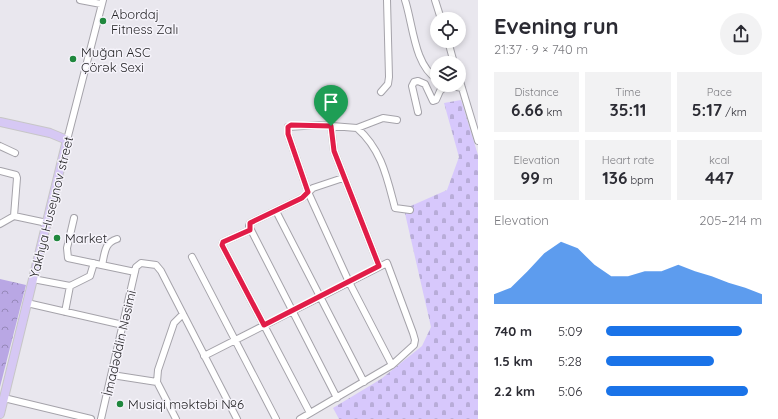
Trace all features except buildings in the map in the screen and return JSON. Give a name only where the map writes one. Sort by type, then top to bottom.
[{"type":"main road","points":[[0,122],[50,133],[66,140]]},
{"type":"main road","name":"Yakhya Huseynov street","points":[[0,414],[66,140]]},
{"type":"street","points":[[80,0],[100,1]]},
{"type":"street","points":[[381,92],[388,84],[389,77],[387,0]]},
{"type":"street","points":[[405,0],[410,16],[418,56],[430,73]]},
{"type":"street","points":[[434,0],[438,12]]},
{"type":"street","name":"Yakhya Huseynov street","points":[[66,140],[100,1]]},
{"type":"street","points":[[418,112],[412,86],[414,82],[418,81],[425,84],[433,101],[436,100],[440,92]]},
{"type":"street","points":[[463,92],[478,141]]},
{"type":"street","points":[[392,365],[348,282],[308,192],[288,134],[288,127],[291,125],[357,128],[383,118],[397,120]]},
{"type":"street","points":[[331,126],[334,151],[343,178],[379,266]]},
{"type":"street","points":[[357,128],[377,151],[385,170],[395,208],[410,210]]},
{"type":"street","points":[[0,146],[15,153]]},
{"type":"street","points":[[0,171],[16,175],[17,178],[14,216]]},
{"type":"street","points":[[337,398],[250,230],[250,223],[302,198],[314,188],[343,178]]},
{"type":"street","points":[[276,211],[364,382]]},
{"type":"street","points":[[0,224],[14,216],[47,223]]},
{"type":"street","points":[[74,218],[66,255],[68,258],[136,270],[141,263],[149,263],[156,265],[161,271],[237,419]]},
{"type":"street","points":[[250,230],[223,242],[222,245],[310,413]]},
{"type":"street","points":[[102,265],[107,245],[110,241],[117,239]]},
{"type":"street","points":[[192,257],[276,419]]},
{"type":"street","points":[[33,279],[70,286],[90,276],[94,263]]},
{"type":"street","points":[[204,356],[387,263],[415,340],[414,345],[392,365],[300,419]]},
{"type":"street","name":"İmadəddin Nəsimi","points":[[101,419],[136,270]]},
{"type":"street","points":[[65,312],[70,286]]},
{"type":"street","points":[[27,303],[123,325]]},
{"type":"street","points":[[176,419],[157,382],[158,370],[174,323],[183,314]]},
{"type":"street","points":[[112,375],[157,382]]},
{"type":"street","points":[[4,398],[90,419]]},
{"type":"green space","points":[[461,100],[478,155],[478,419],[339,419],[333,408],[381,379],[422,346],[431,327],[404,209],[447,190],[459,157],[444,103]]},
{"type":"green space","points":[[0,279],[26,285],[0,387]]},
{"type":"place","name":"Abordaj Fitness Zalı","points":[[103,21]]},
{"type":"place","name":"Muğan ASC Çörək Sexi","points":[[73,59]]},
{"type":"place","name":"Market","points":[[57,238]]},
{"type":"place","name":"Musiqi məktəbi №6","points":[[120,404]]},
{"type":"route","points":[[291,125],[331,126],[334,151],[343,178],[379,266],[264,325],[222,245],[223,242],[250,230],[250,223],[302,198],[308,192],[288,134],[288,127],[291,125]]}]
